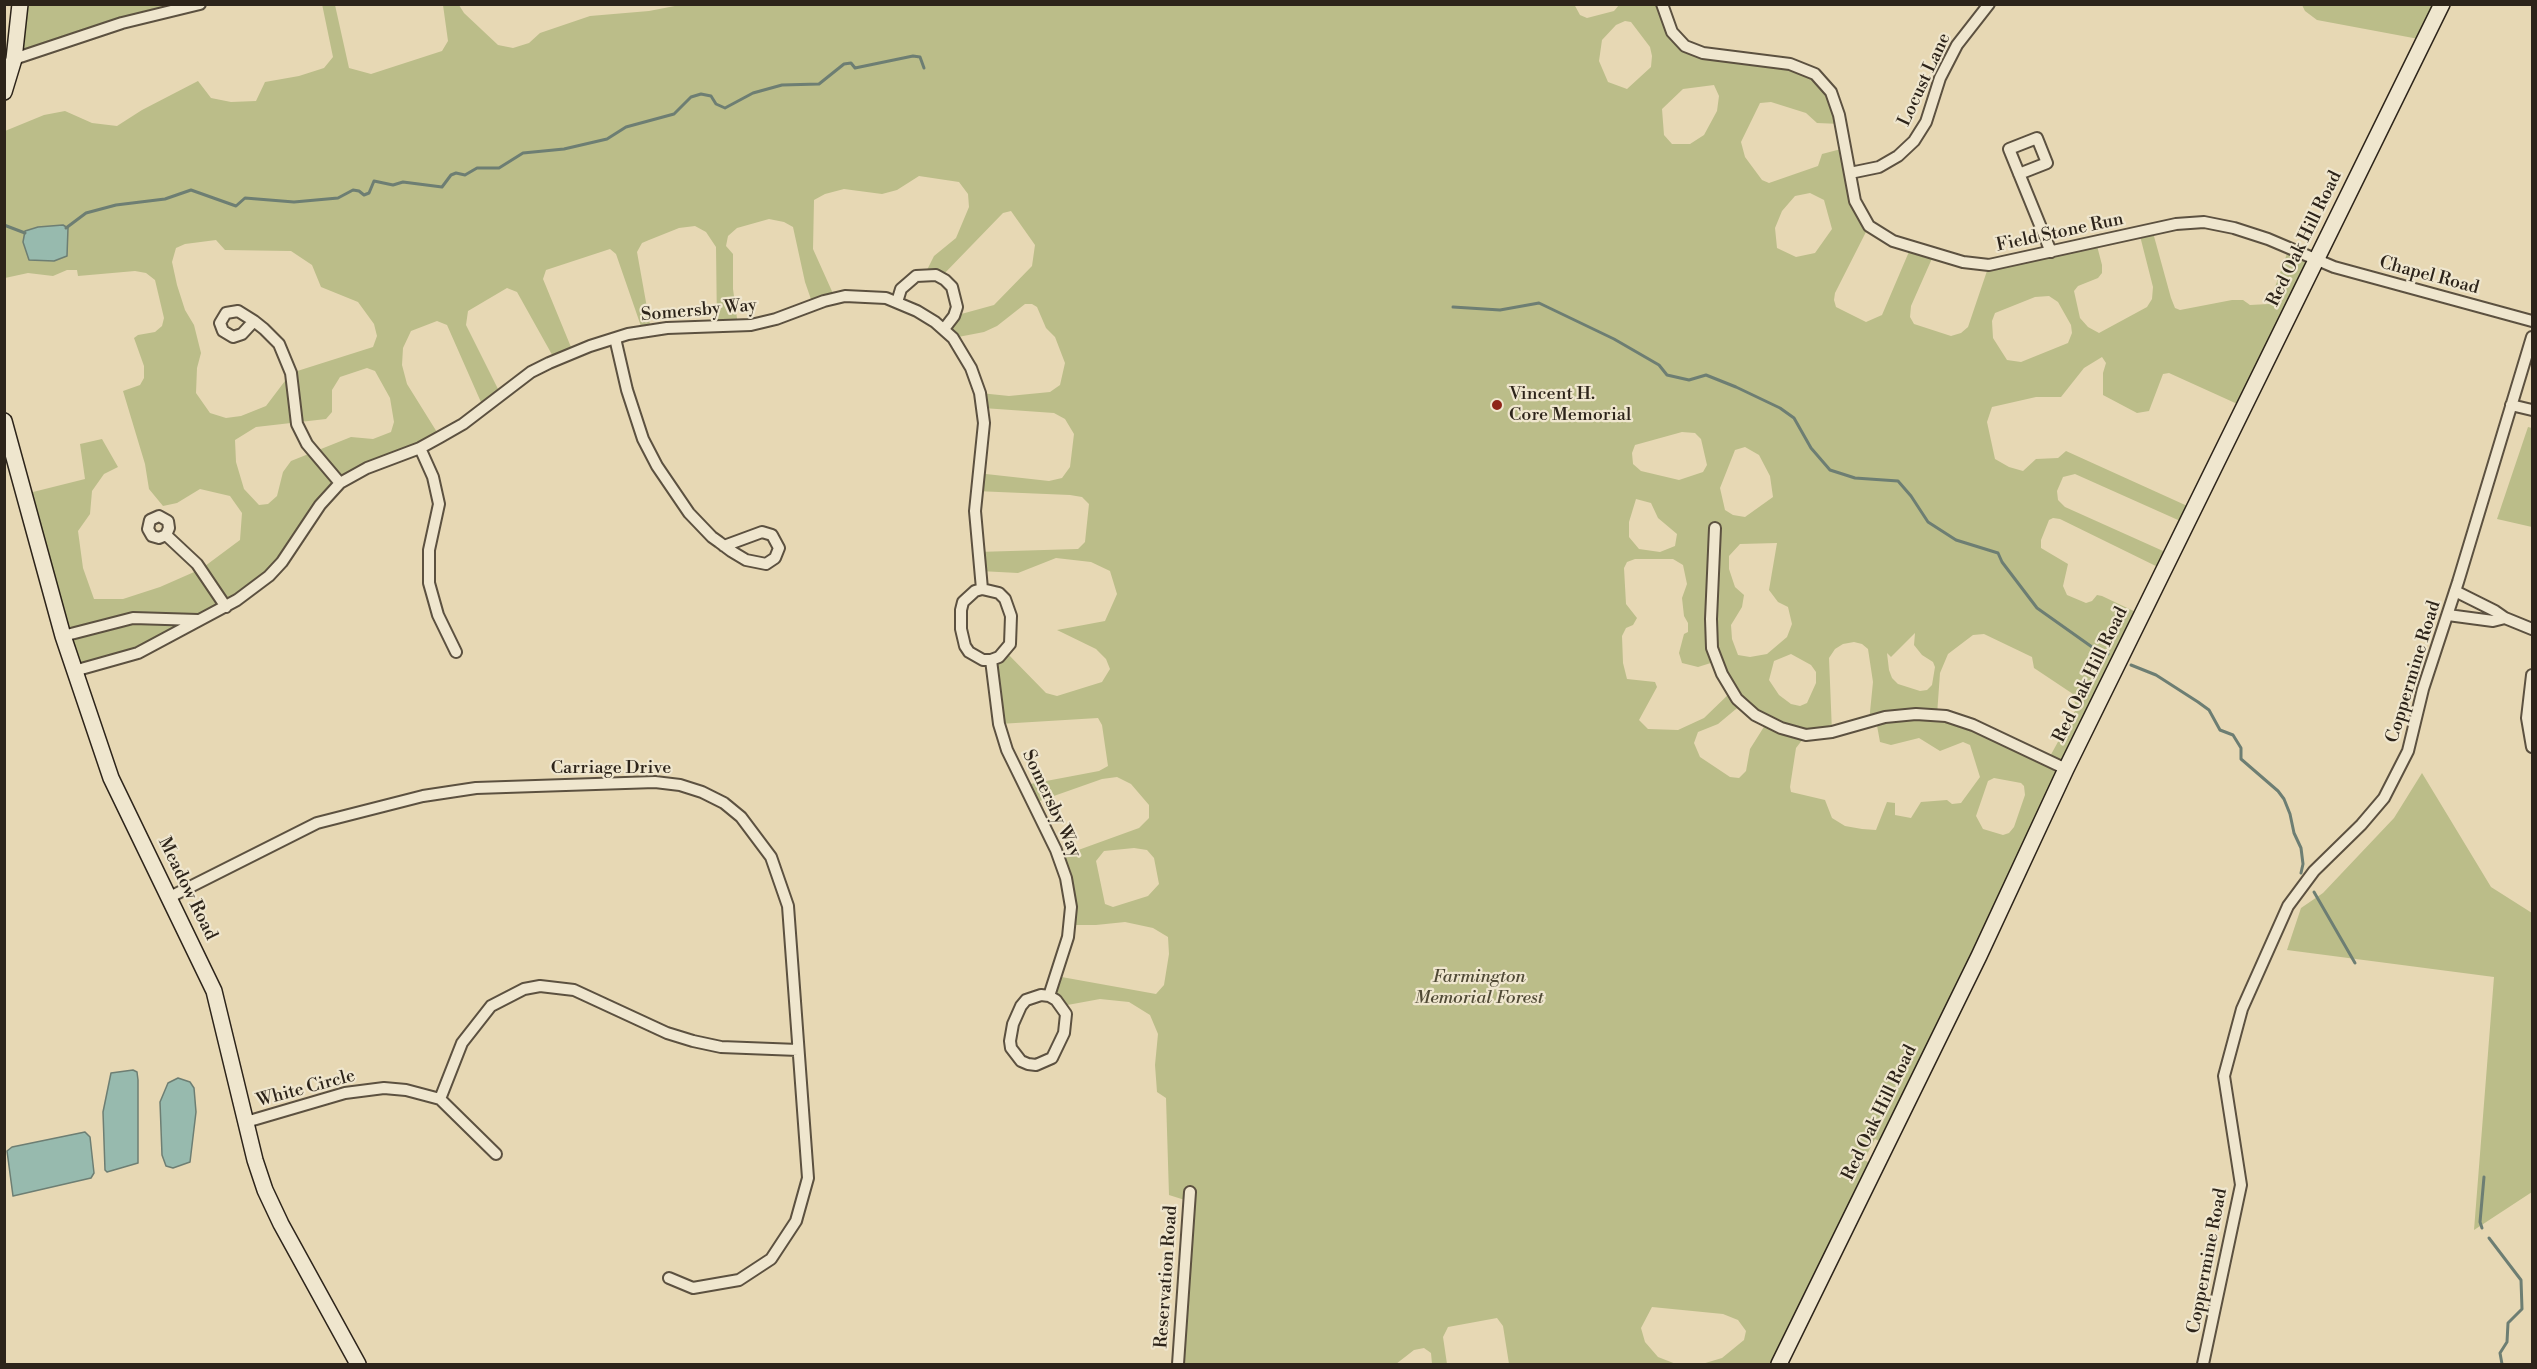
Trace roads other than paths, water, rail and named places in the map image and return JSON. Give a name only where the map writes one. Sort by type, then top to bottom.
[{"type":"street","points":[[4,92],[14,59],[20,4]]},
{"type":"street","points":[[14,59],[122,23],[200,4]]},
{"type":"street","name":"Field Stone Run","points":[[1662,4],[1671,32],[1685,46],[1703,53],[1790,64],[1815,74],[1831,92],[1839,115],[1855,201],[1869,226],[1893,241],[1963,262],[1989,265],[2176,224],[2204,222],[2234,228],[2316,261]]},
{"type":"street","name":"Locust Lane","points":[[1850,173],[1880,167],[1898,156],[1914,141],[1926,122],[1940,78],[1957,45],[1989,4]]},
{"type":"street","name":"Red Oak Hill Road","points":[[1779,1365],[1979,956],[2066,769],[2442,4]]},
{"type":"street","points":[[2019,174],[2051,252]]},
{"type":"street","name":"Chapel Road","points":[[2316,261],[2532,321]]},
{"type":"street","points":[[897,302],[901,289],[916,276],[926,274],[945,280],[952,287],[957,306],[954,316],[944,330]]},
{"type":"street","name":"Somersby Way","points":[[74,671],[138,653],[198,620],[226,608],[259,585],[282,562],[320,505],[340,483],[367,468],[420,448],[463,424],[531,372],[576,351],[615,338],[668,328],[751,325],[845,296],[876,297],[897,302],[927,316],[959,347],[971,368],[983,408],[983,440],[975,512],[982,589]]},
{"type":"street","points":[[254,321],[272,336],[285,354],[291,373],[297,424],[307,444],[340,483]]},
{"type":"street","points":[[615,338],[634,415],[657,466],[689,513],[724,546],[738,556],[761,564],[771,562],[778,554],[779,548],[772,535],[762,532],[724,546]]},
{"type":"street","name":"Coppermine Road","points":[[2204,1365],[2241,1185],[2224,1076],[2242,1009],[2288,906],[2314,871],[2361,825],[2384,798],[2408,752],[2423,689],[2448,615],[2532,338]]},
{"type":"street","points":[[2511,405],[2532,410]]},
{"type":"street","name":"Meadow Road","points":[[4,421],[63,636],[111,778],[214,991],[258,1170],[281,1224],[358,1365]]},
{"type":"street","points":[[420,448],[433,477],[439,504],[427,566],[430,590],[438,615],[456,651]]},
{"type":"street","points":[[1715,528],[1712,648],[1722,674],[1737,699],[1755,715],[1781,729],[1806,735],[1832,732],[1885,717],[1916,714],[1946,716],[1973,725],[2066,769]]},
{"type":"street","points":[[166,535],[201,569],[226,608]]},
{"type":"street","points":[[982,589],[991,590],[1005,599],[1011,616],[1010,644],[1006,652],[991,660],[983,660],[969,652],[964,646],[961,629],[963,602],[968,596],[982,589]]},
{"type":"street","points":[[2455,591],[2505,618],[2532,629]]},
{"type":"street","points":[[2448,615],[2493,621],[2505,618]]},
{"type":"street","name":"Somersby Way","points":[[63,636],[133,618],[198,620]]},
{"type":"street","name":"Somersby Way","points":[[991,660],[1007,750],[1056,850],[1066,878],[1071,907],[1068,937],[1048,996]]},
{"type":"street","points":[[2532,675],[2527,718],[2532,747]]},
{"type":"street","name":"Carriage Drive","points":[[170,897],[317,823],[423,796],[476,788],[644,783],[680,785],[702,792],[724,803],[741,818],[771,857],[788,906],[808,1178],[796,1221],[771,1259],[738,1280],[693,1288],[669,1278]]},
{"type":"street","points":[[440,1100],[462,1043],[491,1006],[508,995],[540,986],[574,990],[667,1033],[693,1041],[721,1047],[798,1050]]},
{"type":"street","points":[[1033,996],[1048,996],[1056,1000],[1066,1014],[1064,1033],[1052,1058],[1036,1065],[1028,1064],[1015,1055],[1011,1048],[1013,1024],[1026,1000],[1033,996]]},
{"type":"street","name":"White Circle","points":[[246,1122],[363,1090],[384,1088],[406,1090],[440,1100],[496,1154]]},
{"type":"street","name":"Reservation Road","points":[[1178,1365],[1190,1192]]},
{"type":"water","points":[[63,225],[68,228],[67,256],[54,261],[29,260],[23,242],[25,231],[38,227]]},
{"type":"water","points":[[133,1070],[137,1072],[138,1080],[138,1163],[107,1172],[105,1170],[103,1112],[111,1073]]},
{"type":"water","points":[[178,1078],[190,1082],[194,1088],[196,1112],[190,1162],[173,1168],[166,1166],[162,1155],[160,1102],[168,1083]]},
{"type":"water","points":[[85,1132],[90,1137],[94,1173],[91,1178],[13,1196],[7,1151],[12,1147]]},
{"type":"waterway","points":[[66,228],[86,213],[116,205],[165,199],[191,190],[236,206],[245,198],[294,202],[338,198],[353,190],[364,195],[369,193],[374,181],[393,185],[403,182],[442,187],[451,175],[456,173],[465,175],[477,168],[499,168],[523,153],[564,149],[607,139],[626,127],[674,114],[691,97],[701,94],[711,96],[716,104],[725,108],[753,93],[782,85],[819,84],[844,64],[851,63],[855,68],[913,56],[920,57],[924,68]]},
{"type":"waterway","points":[[4,225],[25,233]]},
{"type":"waterway","points":[[1453,307],[1500,310],[1539,303],[1614,339],[1659,365],[1667,375],[1689,380],[1706,375],[1780,408],[1794,418],[1811,448],[1830,470],[1855,478],[1898,481],[1928,522],[1956,540],[1998,553],[2002,562],[2037,608],[2092,647],[2108,654]]},
{"type":"waterway","points":[[2131,665],[2156,675],[2198,702],[2209,710],[2220,730],[2233,735],[2241,748],[2241,759],[2284,799],[2301,848],[2303,864],[2301,873]]},
{"type":"waterway","points":[[2314,892],[2355,963]]},
{"type":"waterway","points":[[2482,1228],[2480,1222],[2484,1177]]},
{"type":"waterway","points":[[2489,1238],[2521,1280],[2522,1309],[2508,1323],[2507,1342],[2500,1353],[2502,1364]]},
{"type":"place","name":"Vincent H. Core Memorial","points":[[1497,405]]},
{"type":"park label","name":"Farmington Memorial Forest","points":[[1479,988]]}]
